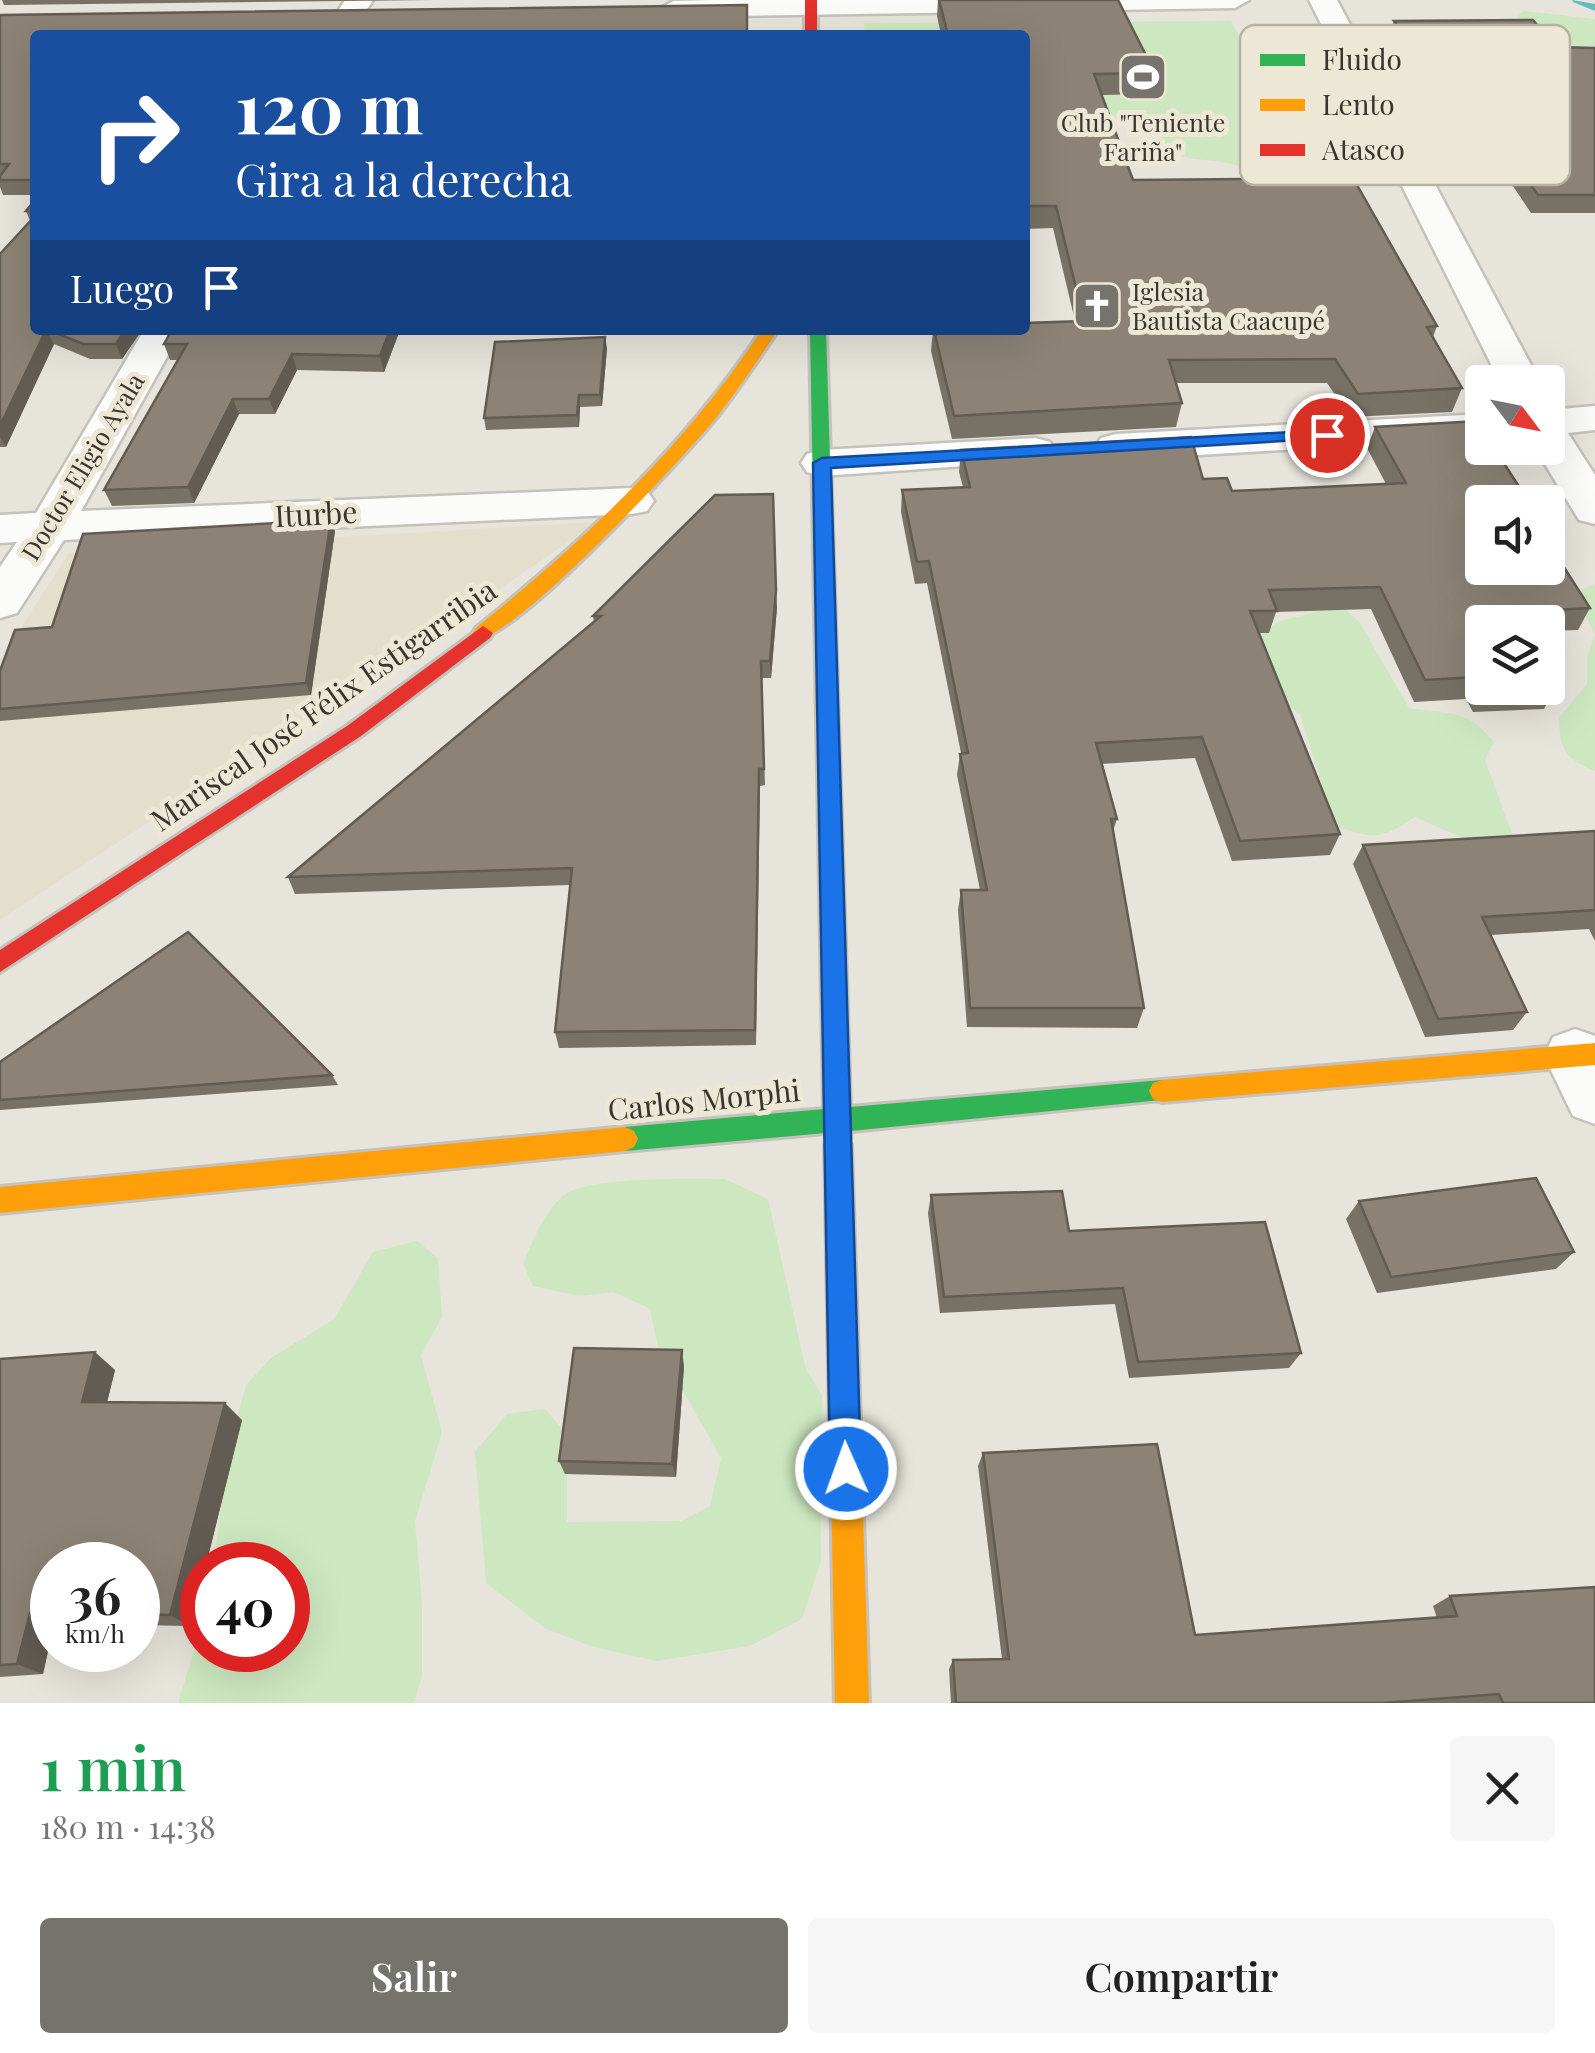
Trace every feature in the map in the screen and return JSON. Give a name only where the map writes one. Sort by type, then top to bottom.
[{"type":"street","points":[[638,10],[811,14],[1234,0]]},
{"type":"street","points":[[1323,0],[1336,25]]},
{"type":"street","points":[[311,15],[388,14]]},
{"type":"street","points":[[1418,185],[1511,365]]},
{"type":"street","name":"Doctor Eligio Ayala","points":[[0,602],[50,527],[161,335]]},
{"type":"street","name":"Mariscal José Félix Estigarribia","points":[[0,962],[333,744],[462,654],[545,585],[632,501],[727,394],[767,335]]},
{"type":"street","points":[[818,335],[852,1703]]},
{"type":"street","points":[[1565,421],[1595,418]]},
{"type":"street","points":[[822,463],[1465,427]]},
{"type":"street","points":[[1565,461],[1595,510]]},
{"type":"street","name":"Iturbe","points":[[0,529],[632,501]]},
{"type":"street","name":"Carlos Morphi","points":[[0,1200],[836,1118],[1588,1069]]},
{"type":"shaded area","points":[[597,522],[0,920],[0,660],[69,553]]},
{"type":"green space","points":[[1523,11],[1595,19],[1595,62],[1570,57],[1570,25],[1524,25],[1517,17]]},
{"type":"green space","name":"Club \"Teniente Fariña\"","points":[[1231,21],[1240,38],[1240,167],[1181,156],[1163,147],[1156,139],[1172,133],[1169,120],[1030,121],[1030,30],[865,30],[864,23]]},
{"type":"green space","points":[[1595,584],[1595,635],[1575,592]]},
{"type":"green space","points":[[1325,608],[1346,610],[1360,623],[1409,708],[1465,718],[1494,742],[1485,760],[1513,836],[1467,840],[1415,817],[1394,830],[1376,835],[1335,826],[1300,714],[1214,645],[1261,636],[1275,624]]},
{"type":"green space","points":[[1595,635],[1595,771],[1566,752],[1559,718],[1587,684],[1587,656]]},
{"type":"green space","points":[[725,1179],[768,1199],[806,1370],[822,1395],[821,1561],[802,1619],[750,1646],[656,1661],[594,1647],[546,1629],[486,1583],[475,1452],[507,1414],[545,1409],[567,1435],[567,1522],[681,1521],[710,1506],[721,1458],[658,1347],[650,1309],[614,1292],[580,1296],[533,1286],[523,1264],[550,1211],[563,1196],[575,1190],[640,1180]]},
{"type":"green space","points":[[417,1241],[438,1258],[442,1317],[421,1355],[442,1432],[415,1521],[422,1602],[422,1676],[414,1703],[178,1703],[187,1672],[310,1672],[310,1542],[216,1542],[230,1443],[246,1385],[271,1358],[334,1319],[373,1252]]},
{"type":"building","points":[[939,0],[1118,0],[1155,73],[1094,74],[1133,180],[1240,179],[1240,185],[1357,185],[1437,326],[1427,327],[1462,388],[1358,394],[1335,359],[1169,360],[1182,403],[954,416],[935,335],[1030,335],[1030,323],[1084,321],[1056,206],[1030,206],[1030,30],[947,30]]},
{"type":"building","points":[[747,5],[747,30],[30,30],[30,180],[0,180],[9,164],[0,164],[0,15]]},
{"type":"building","points":[[1533,20],[1537,25],[1397,25],[1394,21]]},
{"type":"building","points":[[1570,47],[1595,48],[1595,195],[1538,195],[1531,185],[1570,185]]},
{"type":"building","points":[[30,221],[30,335],[44,335],[0,426],[0,254]]},
{"type":"building","points":[[61,335],[122,335],[116,344],[83,344]]},
{"type":"building","points":[[169,335],[388,335],[380,356],[292,354],[269,399],[233,399],[188,487],[104,490],[187,344],[164,344]]},
{"type":"building","points":[[605,337],[600,395],[579,395],[577,415],[484,418],[495,342]]},
{"type":"building","points":[[1465,422],[1465,465],[1505,465],[1518,485],[1465,485],[1465,585],[1565,585],[1565,569],[1590,608],[1465,605],[1465,678],[1425,680],[1380,587],[1269,590],[1277,611],[1250,611],[1340,834],[1240,841],[1202,737],[1096,743],[1117,819],[1111,819],[1144,1008],[970,1008],[961,890],[987,890],[960,754],[968,753],[929,561],[917,562],[902,490],[970,487],[961,450],[1191,437],[1203,479],[1227,478],[1232,491],[1406,483],[1375,427]]},
{"type":"building","points":[[773,494],[776,590],[770,661],[761,661],[764,769],[759,769],[755,1030],[555,1032],[572,868],[288,877],[601,616],[593,616],[715,495]]},
{"type":"building","points":[[331,520],[306,683],[0,709],[0,671],[15,630],[52,627],[83,534]]},
{"type":"building","points":[[1595,831],[1595,910],[1482,917],[1527,1012],[1438,1019],[1363,845]]},
{"type":"building","points":[[188,932],[332,1075],[0,1100],[0,1062]]},
{"type":"building","points":[[1536,1178],[1574,1252],[1391,1277],[1359,1201]]},
{"type":"building","points":[[1062,1191],[1069,1231],[1265,1222],[1301,1353],[1138,1362],[1123,1288],[944,1297],[931,1195]]},
{"type":"building","points":[[574,1348],[682,1350],[672,1464],[559,1461]]},
{"type":"building","points":[[95,1352],[82,1402],[225,1403],[189,1542],[180,1542],[180,1576],[170,1615],[160,1615],[160,1542],[30,1542],[30,1613],[17,1664],[0,1665],[0,1359]]},
{"type":"building","points":[[1157,1444],[1195,1635],[1457,1616],[1450,1596],[1595,1587],[1595,1703],[1503,1703],[1499,1694],[1383,1703],[956,1703],[953,1660],[1009,1659],[983,1453]]},
{"type":"waterway","points":[[1577,0],[1595,8]]},
{"type":"traffic: fast","points":[[818,335],[838,1145]]},
{"type":"traffic: fast","points":[[625,1139],[1162,1091]]},
{"type":"traffic: slow","points":[[483,633],[639,494],[710,415],[767,335]]},
{"type":"traffic: slow","points":[[1162,1091],[1595,1054]]},
{"type":"traffic: slow","points":[[0,1200],[625,1139]]},
{"type":"traffic: slow","points":[[838,1145],[852,1703]]},
{"type":"traffic: jam","points":[[811,0],[811,30]]},
{"type":"traffic: jam","points":[[0,962],[354,731],[483,633]]},
{"type":"place","name":"Club \"Teniente Fariña\"","points":[[1143,77]]},
{"type":"place","name":"Iglesia Bautista Caacupé","points":[[1097,306]]},
{"type":"route","points":[[846,1469],[822,463],[1327,435]]}]
